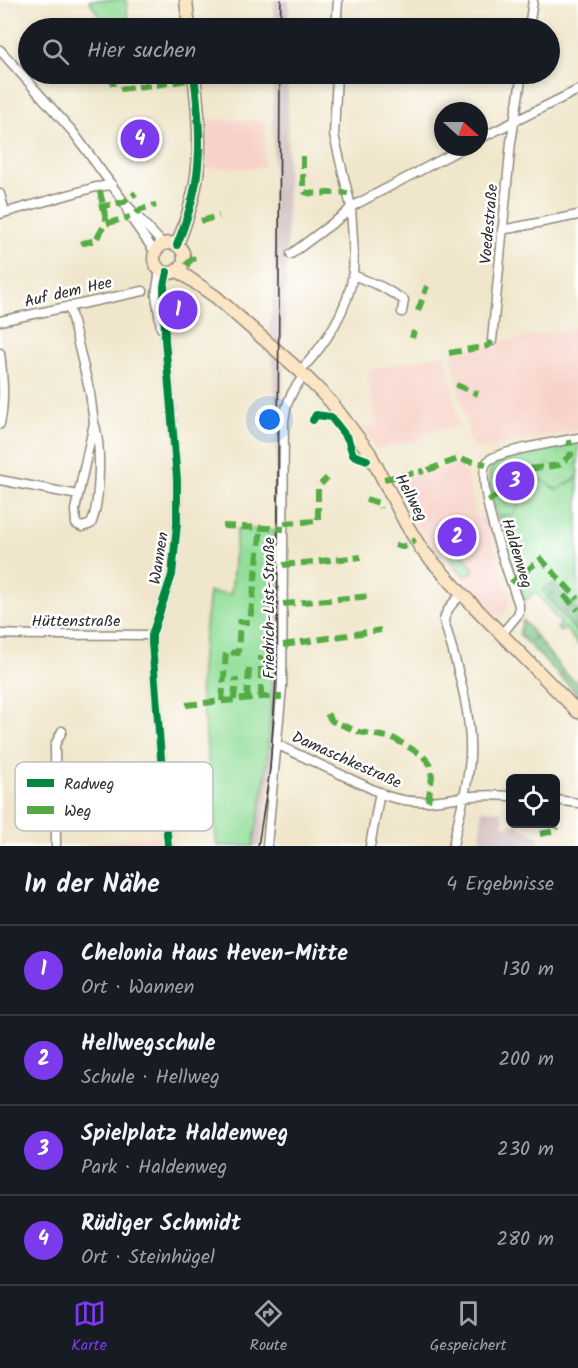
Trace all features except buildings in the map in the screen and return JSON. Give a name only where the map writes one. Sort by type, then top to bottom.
[{"type":"street","points":[[186,0],[188,18]]},
{"type":"street","points":[[337,18],[338,0]]},
{"type":"street","points":[[530,18],[533,0]]},
{"type":"street","points":[[0,50],[18,70]]},
{"type":"street","points":[[30,84],[88,150],[124,202],[166,246],[183,253],[172,268],[155,261],[166,246],[193,194],[198,161],[199,123],[195,84]]},
{"type":"street","points":[[337,84],[334,135],[351,207],[353,275],[382,287],[404,300],[402,312]]},
{"type":"street","name":"Voedestraße","points":[[492,341],[514,121],[520,84]]},
{"type":"street","points":[[488,134],[578,90]]},
{"type":"street","points":[[291,254],[345,214],[351,207],[448,156]]},
{"type":"street","points":[[0,194],[3,213],[112,185]]},
{"type":"street","points":[[502,230],[578,215]]},
{"type":"street","name":"Hellweg","points":[[172,268],[216,297],[331,402],[369,452],[422,550],[578,712]]},
{"type":"street","name":"Wannen","points":[[162,762],[152,635],[172,575],[177,525],[177,480],[165,340],[157,307],[157,285],[172,268]]},
{"type":"street","name":"Friedrich-List-Straße","points":[[267,846],[278,746],[283,667],[286,406],[302,374],[330,334],[353,275]]},
{"type":"street","name":"Auf dem Hee","points":[[0,321],[143,291]]},
{"type":"street","points":[[69,306],[98,433],[99,473],[94,516],[91,524],[86,528],[79,526],[75,519],[94,423]]},
{"type":"street","points":[[0,354],[3,374],[3,411],[0,424]]},
{"type":"street","name":"Haldenweg","points":[[502,634],[519,613],[519,606],[492,526],[483,475],[486,464],[490,459],[506,454],[578,438]]},
{"type":"street","points":[[0,480],[78,495]]},
{"type":"street","points":[[453,846],[470,758],[470,741],[466,711],[444,620],[453,603],[462,594]]},
{"type":"street","name":"Hüttenstraße","points":[[0,634],[152,635]]},
{"type":"street","points":[[56,762],[56,745],[62,731]]},
{"type":"street","name":"Damaschkestraße","points":[[278,746],[380,792],[410,802],[506,796]]},
{"type":"street","points":[[370,846],[380,792]]},
{"type":"street","points":[[560,800],[578,802]]},
{"type":"street","name":"Wannen","points":[[167,831],[168,846]]},
{"type":"shaded area","points":[[274,0],[289,0],[288,18],[274,18]]},
{"type":"shaded area","points":[[273,84],[288,84],[287,245],[284,335],[282,335],[280,364],[286,369],[281,408],[279,678],[271,779],[259,846],[252,846],[265,778],[274,625],[276,412],[272,355],[274,337],[269,333],[274,288]]},
{"type":"shaded area","points":[[207,119],[265,121],[264,168],[206,168]]},
{"type":"shaded area","points":[[578,328],[578,430],[474,449],[468,432],[451,354],[488,344]]},
{"type":"shaded area","points":[[445,354],[459,425],[422,433],[423,439],[375,449],[364,428],[377,425],[367,371]]},
{"type":"shaded area","points":[[462,464],[466,471],[476,518],[485,516],[510,599],[506,611],[496,616],[430,547],[393,482]]},
{"type":"shaded area","points":[[482,810],[502,811],[506,828],[520,828],[539,836],[538,846],[480,846]]},
{"type":"shaded area","points":[[159,836],[160,846],[103,846],[102,841]]},
{"type":"green space","points":[[89,0],[126,0],[128,18],[100,18]]},
{"type":"green space","points":[[578,443],[578,477],[557,490],[541,479],[534,490],[529,488],[513,515],[503,515],[498,518],[489,485],[493,466],[505,460]]},
{"type":"green space","points":[[578,477],[578,645],[565,628],[560,632],[557,628],[561,624],[536,592],[523,602],[498,518],[503,515],[513,515],[529,488],[542,479],[557,490]]},
{"type":"green space","points":[[237,529],[274,530],[270,716],[265,778],[253,846],[217,846],[213,807],[213,762],[208,762],[201,699],[201,669],[209,592],[231,594]]},
{"type":"green space","points":[[459,547],[474,570],[465,577],[449,557],[451,551]]},
{"type":"green space","points":[[553,583],[578,612],[578,634],[542,590]]},
{"type":"green space","points":[[523,620],[564,672],[578,683],[578,695],[519,634]]},
{"type":"tram line","points":[[280,18],[281,0]]},
{"type":"tram line","points":[[258,846],[270,770],[277,663],[280,84]]},
{"type":"marked path","points":[[113,84],[114,89]]},
{"type":"marked path","points":[[156,85],[162,84]]},
{"type":"marked path","points":[[120,89],[151,85]]},
{"type":"marked path","points":[[303,156],[305,192],[348,193]]},
{"type":"marked path","points":[[100,191],[107,224]]},
{"type":"marked path","points":[[99,207],[124,202],[136,193]]},
{"type":"marked path","points":[[136,213],[141,209],[156,205]]},
{"type":"marked path","points":[[201,221],[219,216]]},
{"type":"marked path","points":[[83,240],[84,243],[96,240],[105,224],[130,217]]},
{"type":"marked path","points":[[186,265],[192,259],[199,258]]},
{"type":"marked path","points":[[418,311],[427,286]]},
{"type":"marked path","points":[[412,338],[414,331]]},
{"type":"marked path","points":[[449,353],[488,346],[492,341]]},
{"type":"marked path","points":[[456,385],[478,394]]},
{"type":"marked path","points":[[488,501],[515,484],[528,469],[559,465],[571,455],[569,440]]},
{"type":"marked path","points":[[428,470],[458,459],[486,464]]},
{"type":"marked path","points":[[384,479],[424,471]]},
{"type":"marked path","points":[[284,523],[318,521],[318,487],[327,478]]},
{"type":"marked path","points":[[366,499],[379,503],[380,508]]},
{"type":"marked path","points":[[223,526],[284,529]]},
{"type":"marked path","points":[[222,701],[226,652],[238,653],[240,622],[250,622],[261,528]]},
{"type":"marked path","points":[[395,545],[403,547],[416,540]]},
{"type":"marked path","points":[[283,565],[361,557]]},
{"type":"marked path","points":[[511,583],[541,559],[578,599]]},
{"type":"marked path","points":[[564,595],[578,610]]},
{"type":"marked path","points":[[283,604],[371,596]]},
{"type":"marked path","points":[[283,645],[381,630]]},
{"type":"marked path","points":[[261,656],[261,697]]},
{"type":"marked path","points":[[247,699],[249,669]]},
{"type":"marked path","points":[[234,700],[236,678]]},
{"type":"marked path","points":[[186,705],[282,697]]},
{"type":"marked path","points":[[327,714],[332,721],[359,732],[393,738],[422,755],[430,764],[432,777],[428,802]]},
{"type":"marked path","points":[[540,834],[555,831],[556,828]]},
{"type":"cycle path","points":[[177,245],[190,206],[198,168],[199,128],[195,84]]},
{"type":"cycle path","points":[[161,762],[152,635],[172,575],[177,524],[177,479],[165,340],[164,286],[167,272]]},
{"type":"cycle path","points":[[313,420],[316,415],[331,417],[348,439],[353,455],[367,460]]},
{"type":"cycle path","points":[[167,831],[168,846]]},
{"type":"place","name":"Rüdiger Schmidt","points":[[140,139]]},
{"type":"place","name":"Chelonia Haus Heven-Mitte","points":[[178,310]]},
{"type":"place","name":"Spielplatz Haldenweg","points":[[515,481]]},
{"type":"place","name":"Hellwegschule","points":[[457,537]]}]
